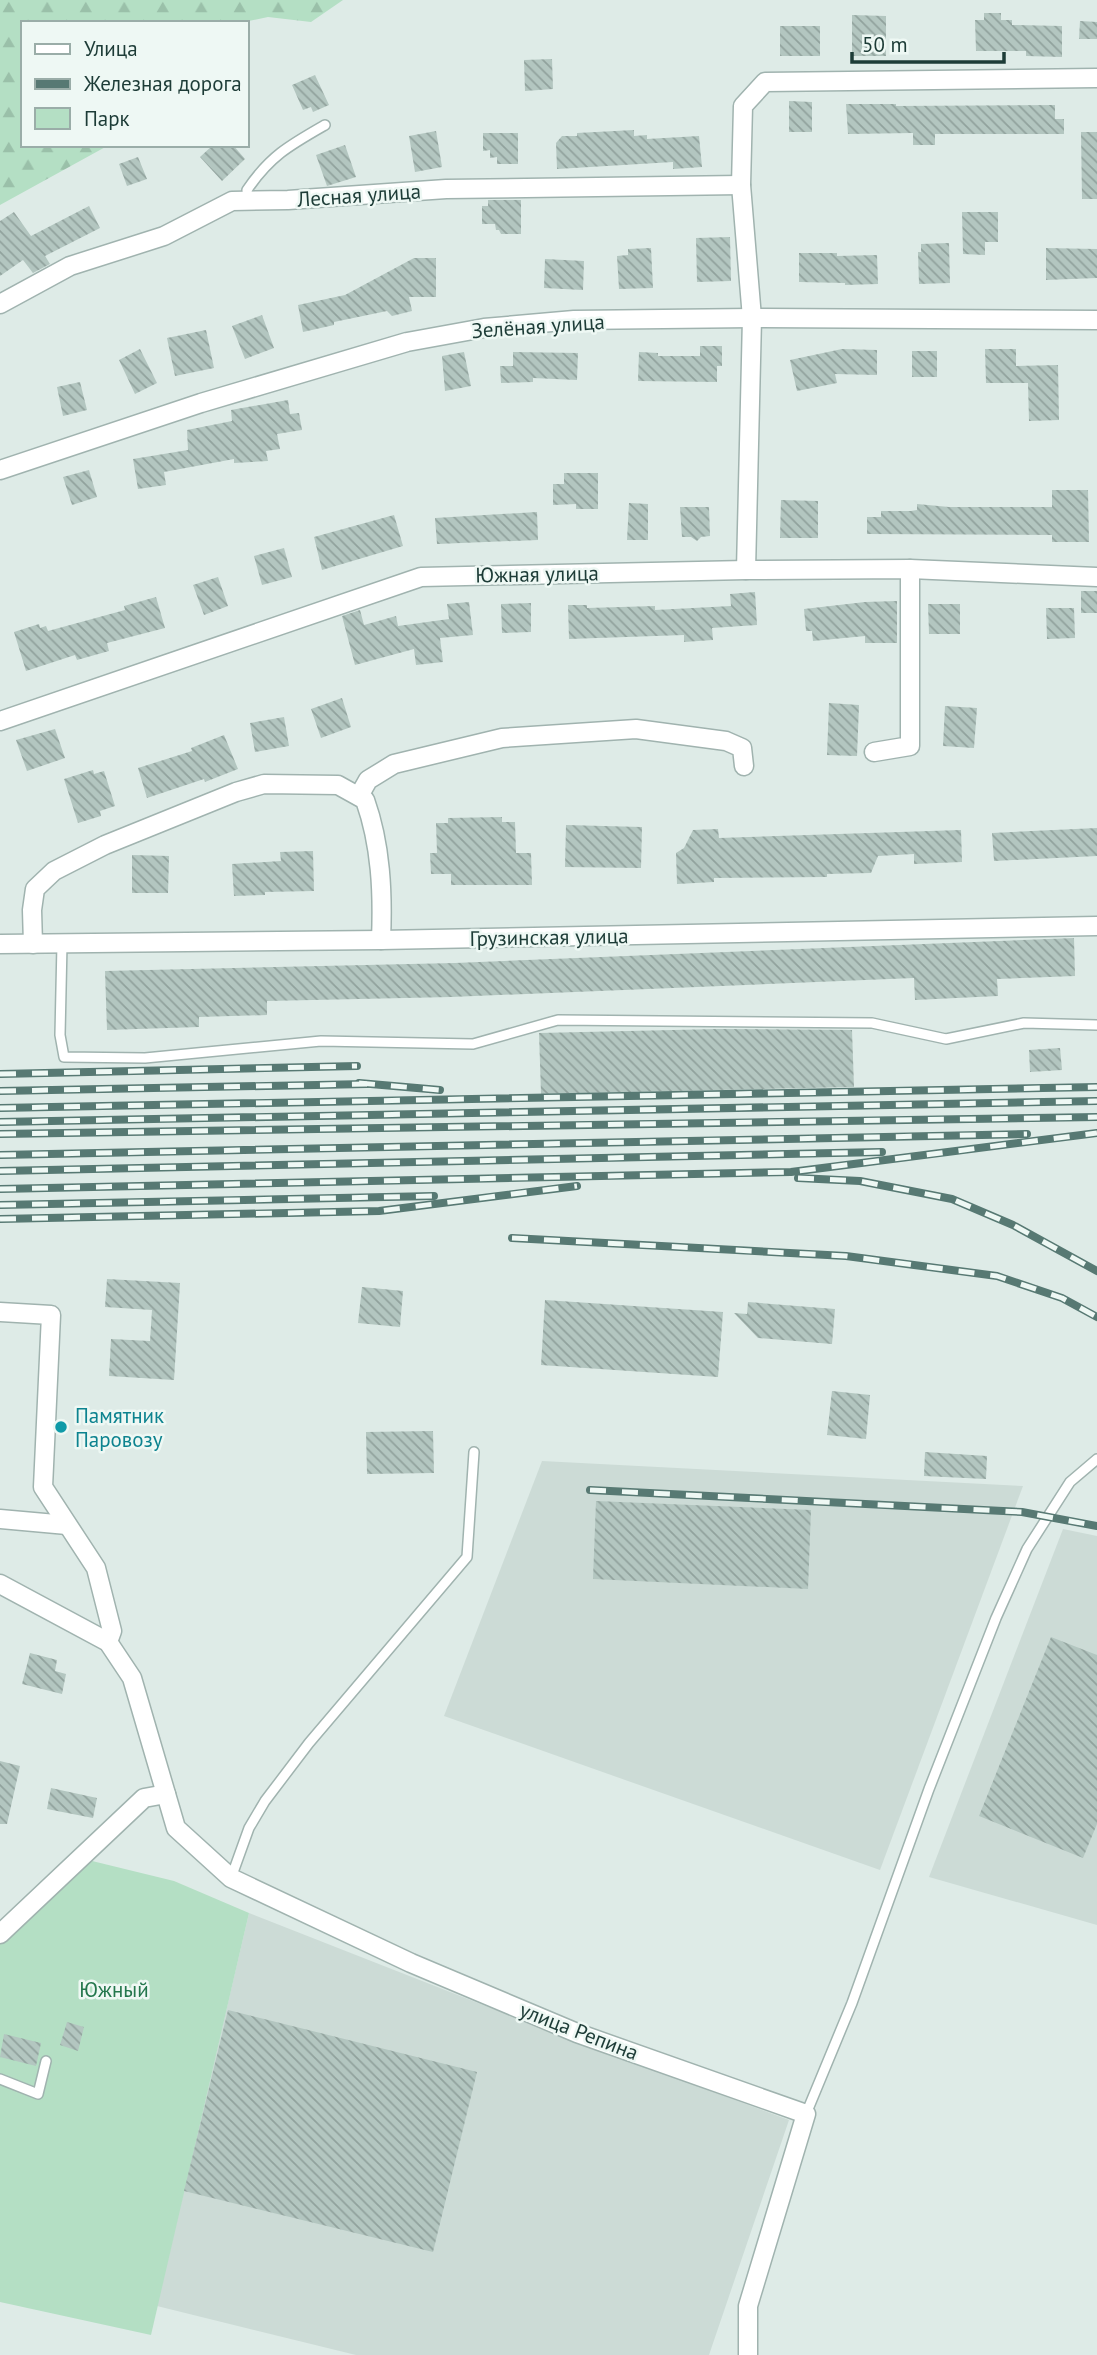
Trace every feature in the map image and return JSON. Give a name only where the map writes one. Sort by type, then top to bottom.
[{"type":"street","points":[[746,570],[751,318],[741,185],[743,106],[765,82],[1097,78]]},
{"type":"street","name":"Лесная улица","points":[[0,304],[70,266],[164,236],[232,201],[288,200],[446,189],[741,185]]},
{"type":"street","name":"Зелёная улица","points":[[0,470],[201,403],[407,342],[484,328],[561,321],[751,318],[1097,320]]},
{"type":"street","points":[[874,752],[910,746],[910,569]]},
{"type":"street","name":"Южная улица","points":[[0,721],[421,577],[910,569],[1097,577]]},
{"type":"street","points":[[359,796],[368,780],[394,764],[502,738],[636,729],[726,741],[742,748],[744,766]]},
{"type":"street","points":[[33,944],[32,910],[36,889],[54,871],[95,849],[236,792],[264,784],[338,785],[365,800],[373,824],[383,894],[382,940]]},
{"type":"street","name":"Грузинская улица","points":[[0,944],[382,940],[1097,926]]},
{"type":"street","points":[[0,1312],[51,1315],[43,1487],[96,1568],[112,1631],[108,1642]]},
{"type":"street","points":[[0,1518],[67,1525]]},
{"type":"street","name":"улица Репина","points":[[0,1584],[108,1642],[132,1678],[176,1828],[231,1878],[411,1963],[564,2027],[806,2114]]},
{"type":"street","points":[[0,1934],[144,1798],[166,1794]]},
{"type":"street","points":[[748,2355],[748,2306],[806,2114]]},
{"type":"lane","points":[[248,200],[247,190],[260,171],[281,150],[324,125]]},
{"type":"lane","points":[[62,944],[60,1035],[64,1056],[145,1058],[321,1041],[473,1044],[558,1020],[872,1023],[946,1039],[1024,1024],[1097,1025]]},
{"type":"lane","points":[[231,1878],[249,1828],[265,1801],[309,1743],[467,1557],[474,1452]]},
{"type":"lane","points":[[806,2114],[852,2003],[929,1789],[996,1618],[1027,1549],[1070,1482],[1097,1460]]},
{"type":"lane","points":[[0,2079],[38,2094],[46,2061]]},
{"type":"shaded area","points":[[542,1461],[1023,1486],[880,1870],[444,1716]]},
{"type":"shaded area","points":[[1063,1529],[1097,1536],[1097,1925],[929,1877]]},
{"type":"shaded area","points":[[249,1913],[560,2035],[789,2120],[709,2355],[356,2355],[157,2306]]},
{"type":"green space","points":[[0,0],[343,0],[311,22],[268,17],[248,21],[21,21],[21,147],[105,147],[0,205]]},
{"type":"green space","name":"Южный","points":[[88,1860],[174,1881],[249,1913],[151,2335],[0,2302],[0,1937]]},
{"type":"building","points":[[984,13],[1001,13],[1001,20],[1012,20],[1012,25],[1062,26],[1062,57],[1026,56],[1026,51],[976,51],[975,20],[984,20]]},
{"type":"building","points":[[852,15],[886,16],[886,56],[852,56]]},
{"type":"building","points":[[1080,21],[1097,22],[1097,39],[1079,39]]},
{"type":"building","points":[[780,26],[820,26],[820,56],[780,56]]},
{"type":"building","points":[[552,59],[553,89],[525,91],[524,60]]},
{"type":"building","points":[[315,75],[329,105],[313,112],[311,107],[303,110],[292,85]]},
{"type":"building","points":[[789,101],[812,102],[812,132],[789,132]]},
{"type":"building","points":[[846,104],[1055,105],[1055,119],[1064,119],[1064,134],[935,134],[935,145],[913,145],[913,133],[848,134]]},
{"type":"building","points":[[634,130],[634,136],[647,135],[647,139],[699,136],[702,167],[673,169],[673,162],[557,169],[556,143],[562,136]]},
{"type":"building","points":[[436,131],[442,167],[415,172],[409,136]]},
{"type":"building","points":[[1081,132],[1097,132],[1097,199],[1082,199]]},
{"type":"building","points":[[483,133],[518,133],[518,164],[497,164],[497,157],[490,158],[490,150],[483,151]]},
{"type":"building","points":[[345,145],[356,177],[327,186],[316,155]]},
{"type":"building","points":[[211,147],[235,147],[245,159],[222,181],[200,157]]},
{"type":"building","points":[[138,157],[147,179],[127,186],[119,164]]},
{"type":"building","points":[[488,200],[521,200],[521,234],[501,234],[496,230],[495,224],[482,224],[482,206],[488,206]]},
{"type":"building","points":[[89,206],[100,228],[45,256],[50,264],[33,273],[23,260],[0,276],[0,221],[14,212],[31,236]]},
{"type":"building","points":[[962,212],[998,212],[998,242],[985,242],[985,255],[963,254]]},
{"type":"building","points":[[730,237],[731,281],[697,282],[696,238]]},
{"type":"building","points":[[949,243],[950,283],[919,284],[918,252],[921,252],[921,244]]},
{"type":"building","points":[[651,248],[653,288],[619,289],[617,256],[628,255],[628,249]]},
{"type":"building","points":[[1046,248],[1097,249],[1097,278],[1046,280]]},
{"type":"building","points":[[799,253],[877,255],[878,284],[799,282]]},
{"type":"building","points":[[414,258],[436,258],[436,297],[409,297],[412,311],[392,316],[387,311],[334,322],[334,325],[303,332],[298,305],[345,295]]},
{"type":"building","points":[[545,259],[584,261],[583,290],[544,288]]},
{"type":"building","points":[[262,315],[274,348],[245,359],[232,326]]},
{"type":"building","points":[[206,330],[214,368],[175,376],[167,338]]},
{"type":"building","points":[[700,346],[722,346],[722,366],[717,366],[717,382],[638,381],[639,352],[658,353],[658,356],[700,356]]},
{"type":"building","points":[[140,349],[157,383],[135,394],[119,360]]},
{"type":"building","points":[[842,349],[877,350],[877,375],[835,374],[837,383],[797,391],[790,360]]},
{"type":"building","points":[[985,349],[1016,349],[1016,366],[1058,365],[1059,420],[1029,421],[1028,383],[986,383]]},
{"type":"building","points":[[912,351],[937,351],[937,377],[912,377]]},
{"type":"building","points":[[464,352],[471,386],[445,391],[442,356]]},
{"type":"building","points":[[513,352],[578,353],[577,380],[533,378],[533,382],[501,383],[500,366],[513,366]]},
{"type":"building","points":[[80,382],[87,410],[63,416],[57,387]]},
{"type":"building","points":[[288,400],[290,414],[299,413],[302,430],[277,434],[280,449],[266,451],[268,461],[234,463],[234,459],[164,472],[166,485],[138,489],[133,459],[188,450],[187,430],[232,421],[231,410]]},
{"type":"building","points":[[89,470],[97,497],[72,505],[63,477]]},
{"type":"building","points":[[564,473],[598,473],[598,509],[576,509],[576,504],[553,505],[553,484],[564,484]]},
{"type":"building","points":[[1052,490],[1088,490],[1089,542],[1052,542],[1052,535],[867,534],[867,517],[881,517],[881,511],[917,510],[917,504],[949,507],[1052,507]]},
{"type":"building","points":[[781,500],[818,501],[818,538],[780,538]]},
{"type":"building","points":[[629,503],[648,504],[648,540],[627,540]]},
{"type":"building","points":[[680,507],[709,507],[710,536],[701,537],[697,541],[691,537],[682,537]]},
{"type":"building","points":[[537,512],[538,540],[437,544],[435,518]]},
{"type":"building","points":[[394,515],[403,546],[322,570],[314,537]]},
{"type":"building","points":[[284,548],[292,577],[262,585],[254,556]]},
{"type":"building","points":[[218,577],[228,606],[204,615],[193,585]]},
{"type":"building","points":[[1081,591],[1097,591],[1097,613],[1081,613]]},
{"type":"building","points":[[755,592],[757,625],[712,628],[713,640],[684,642],[684,635],[569,639],[568,605],[587,605],[587,608],[655,606],[655,610],[731,606],[730,594]]},
{"type":"building","points":[[156,597],[165,628],[107,643],[109,651],[77,660],[75,655],[26,671],[14,632],[39,624],[40,628],[46,626],[48,631],[125,610],[124,606]]},
{"type":"building","points":[[897,601],[897,643],[865,643],[865,636],[813,641],[812,631],[806,631],[804,609]]},
{"type":"building","points":[[469,602],[473,635],[440,638],[443,662],[416,665],[414,649],[355,665],[342,616],[360,610],[364,625],[396,616],[398,626],[449,619],[447,604]]},
{"type":"building","points":[[531,603],[531,632],[502,633],[501,604]]},
{"type":"building","points":[[928,604],[960,604],[960,634],[929,634]]},
{"type":"building","points":[[1046,608],[1074,608],[1075,638],[1047,639]]},
{"type":"building","points":[[342,698],[351,727],[321,738],[311,709]]},
{"type":"building","points":[[829,703],[859,705],[857,756],[827,755]]},
{"type":"building","points":[[945,706],[977,708],[974,748],[943,746]]},
{"type":"building","points":[[284,717],[289,746],[255,752],[250,723]]},
{"type":"building","points":[[55,729],[65,758],[27,771],[16,740]]},
{"type":"building","points":[[224,735],[238,769],[205,782],[204,779],[147,798],[138,768],[192,751],[191,748]]},
{"type":"building","points":[[93,770],[94,774],[104,771],[115,806],[100,811],[101,816],[78,823],[64,779]]},
{"type":"building","points":[[502,817],[502,822],[515,822],[516,853],[531,853],[532,885],[451,885],[451,874],[431,874],[430,853],[437,853],[436,823],[448,823],[448,818]]},
{"type":"building","points":[[566,825],[642,827],[641,868],[565,867]]},
{"type":"building","points":[[1097,828],[1097,856],[994,861],[992,833]]},
{"type":"building","points":[[718,829],[719,838],[961,830],[962,862],[914,864],[914,854],[878,856],[871,873],[827,874],[827,877],[714,878],[714,882],[677,884],[676,853],[684,848],[693,830]]},
{"type":"building","points":[[313,851],[314,891],[234,896],[232,864],[281,861],[280,852]]},
{"type":"building","points":[[132,855],[169,856],[168,893],[132,893]]},
{"type":"building","points":[[1074,938],[1075,976],[997,979],[998,996],[915,1000],[914,978],[451,997],[267,1001],[267,1015],[199,1017],[199,1027],[107,1030],[105,971],[455,963]]},
{"type":"building","points":[[718,1029],[852,1030],[854,1087],[541,1094],[539,1033]]},
{"type":"building","points":[[1060,1048],[1062,1070],[1030,1072],[1029,1050]]},
{"type":"building","points":[[107,1279],[180,1283],[174,1380],[109,1376],[111,1339],[150,1341],[152,1310],[105,1307]]},
{"type":"building","points":[[362,1287],[403,1291],[400,1327],[358,1323]]},
{"type":"building","points":[[545,1300],[723,1312],[718,1377],[541,1365]]},
{"type":"building","points":[[748,1302],[835,1309],[832,1344],[758,1338],[734,1313],[747,1314]]},
{"type":"building","points":[[832,1391],[870,1395],[866,1439],[827,1435]]},
{"type":"building","points":[[433,1431],[434,1473],[367,1474],[366,1432]]},
{"type":"building","points":[[925,1452],[987,1456],[986,1479],[924,1476]]},
{"type":"building","points":[[596,1501],[811,1510],[808,1589],[593,1579]]},
{"type":"building","points":[[1051,1637],[1097,1655],[1097,1824],[1083,1858],[979,1816]]},
{"type":"building","points":[[30,1653],[57,1660],[55,1671],[66,1674],[62,1694],[22,1684]]},
{"type":"building","points":[[0,1761],[20,1766],[7,1824],[0,1824]]},
{"type":"building","points":[[51,1788],[97,1798],[93,1818],[47,1809]]},
{"type":"building","points":[[228,2010],[477,2072],[433,2252],[184,2191]]},
{"type":"building","points":[[67,2022],[84,2027],[78,2051],[60,2045]]},
{"type":"building","points":[[4,2034],[41,2043],[36,2066],[0,2057]]},
{"type":"railway","points":[[0,1074],[357,1066]]},
{"type":"railway","points":[[359,1083],[440,1090]]},
{"type":"railway","points":[[0,1091],[367,1084]]},
{"type":"railway","points":[[0,1108],[1097,1087]]},
{"type":"railway","points":[[0,1122],[1097,1101]]},
{"type":"railway","points":[[0,1134],[1097,1117]]},
{"type":"railway","points":[[0,1189],[791,1172],[1097,1133]]},
{"type":"railway","points":[[0,1155],[1027,1134]]},
{"type":"railway","points":[[0,1171],[882,1152]]},
{"type":"railway","points":[[798,1178],[860,1181],[952,1199],[1013,1225],[1097,1271]]},
{"type":"railway","points":[[0,1219],[379,1211],[577,1186]]},
{"type":"railway","points":[[0,1205],[434,1196]]},
{"type":"railway","points":[[512,1238],[846,1256],[997,1276],[1062,1298],[1097,1317]]},
{"type":"railway","points":[[590,1490],[1022,1512],[1097,1526]]},
{"type":"place","name":"Памятник Паровозу","points":[[61,1427]]}]
